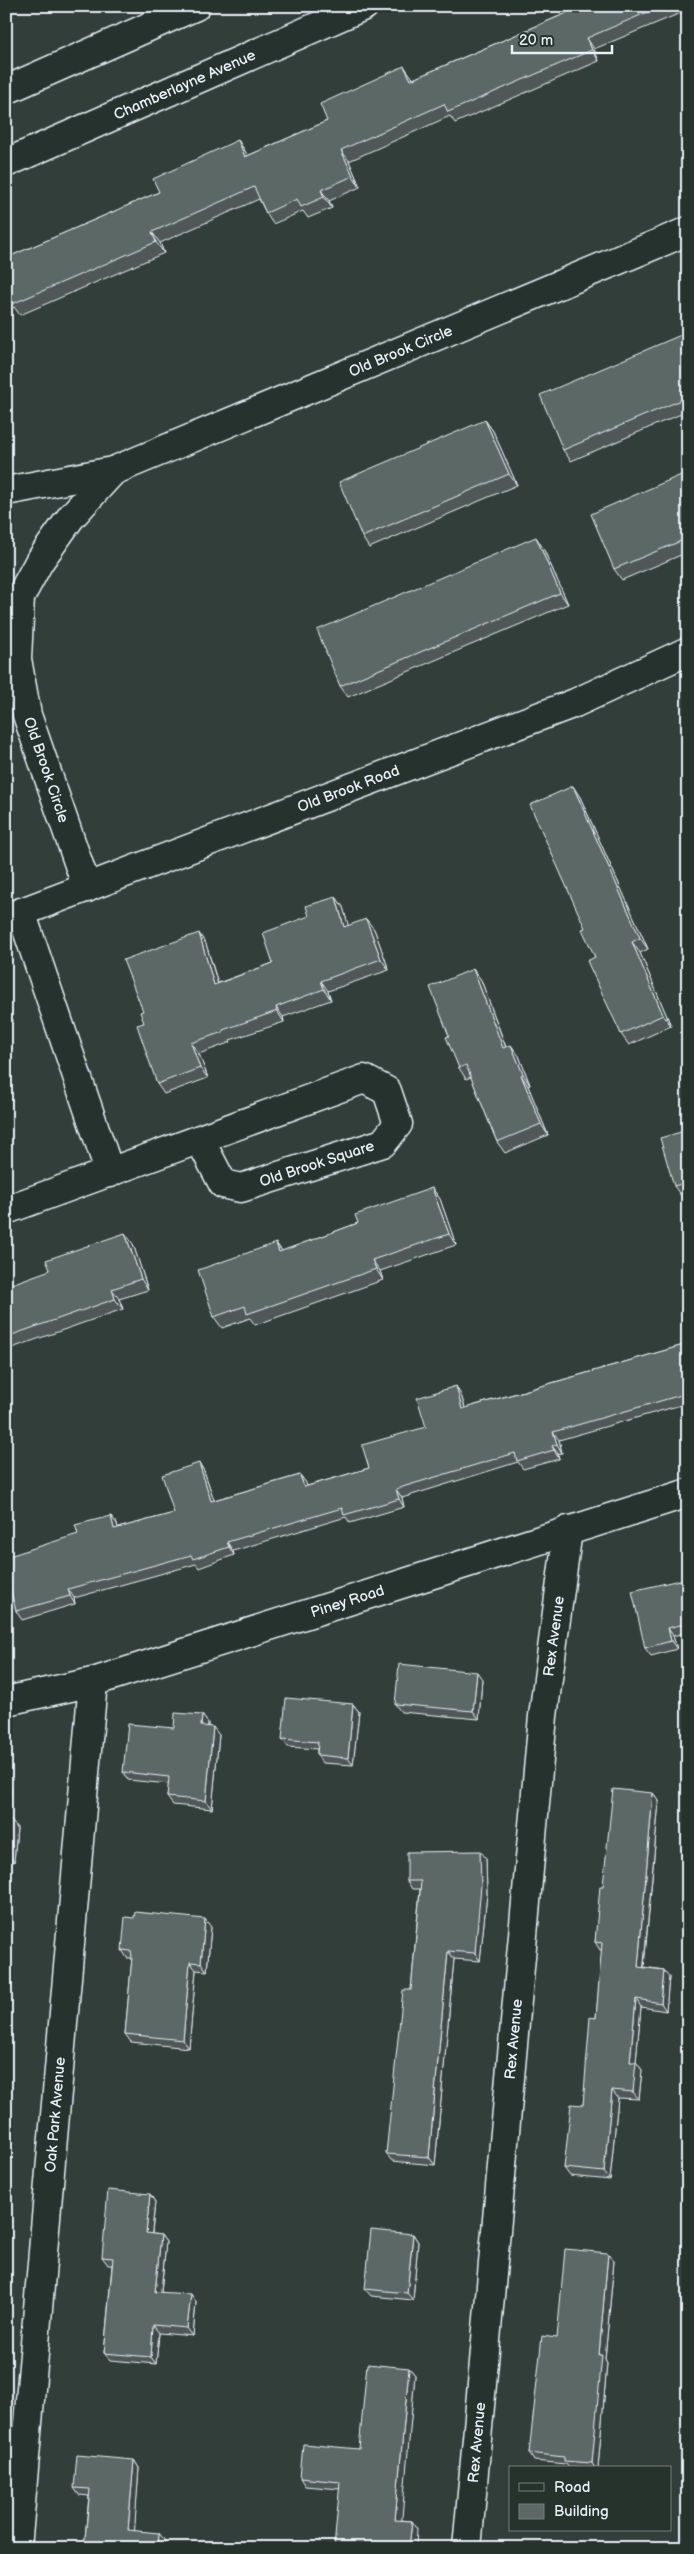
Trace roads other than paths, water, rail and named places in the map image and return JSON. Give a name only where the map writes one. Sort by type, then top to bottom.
[{"type":"street","points":[[6,90],[196,6]]},
{"type":"street","name":"Chamberlayne Avenue","points":[[6,163],[364,6]]},
{"type":"street","name":"Old Brook Circle","points":[[6,491],[113,471],[688,230]]},
{"type":"street","name":"Old Brook Circle","points":[[87,888],[27,715],[17,660],[20,597],[39,562],[71,516],[113,471]]},
{"type":"street","name":"Old Brook Road","points":[[14,915],[575,703],[688,650]]},
{"type":"street","points":[[14,915],[110,1173]]},
{"type":"street","name":"Old Brook Square","points":[[6,1210],[364,1079],[387,1091],[398,1124],[383,1143],[241,1188],[223,1184],[200,1140]]},
{"type":"street","name":"Piney Road","points":[[6,1702],[93,1682],[688,1493]]},
{"type":"street","name":"Rex Avenue","points":[[467,2548],[543,1716],[568,1530]]},
{"type":"street","name":"Oak Park Avenue","points":[[17,2548],[93,1682]]}]
